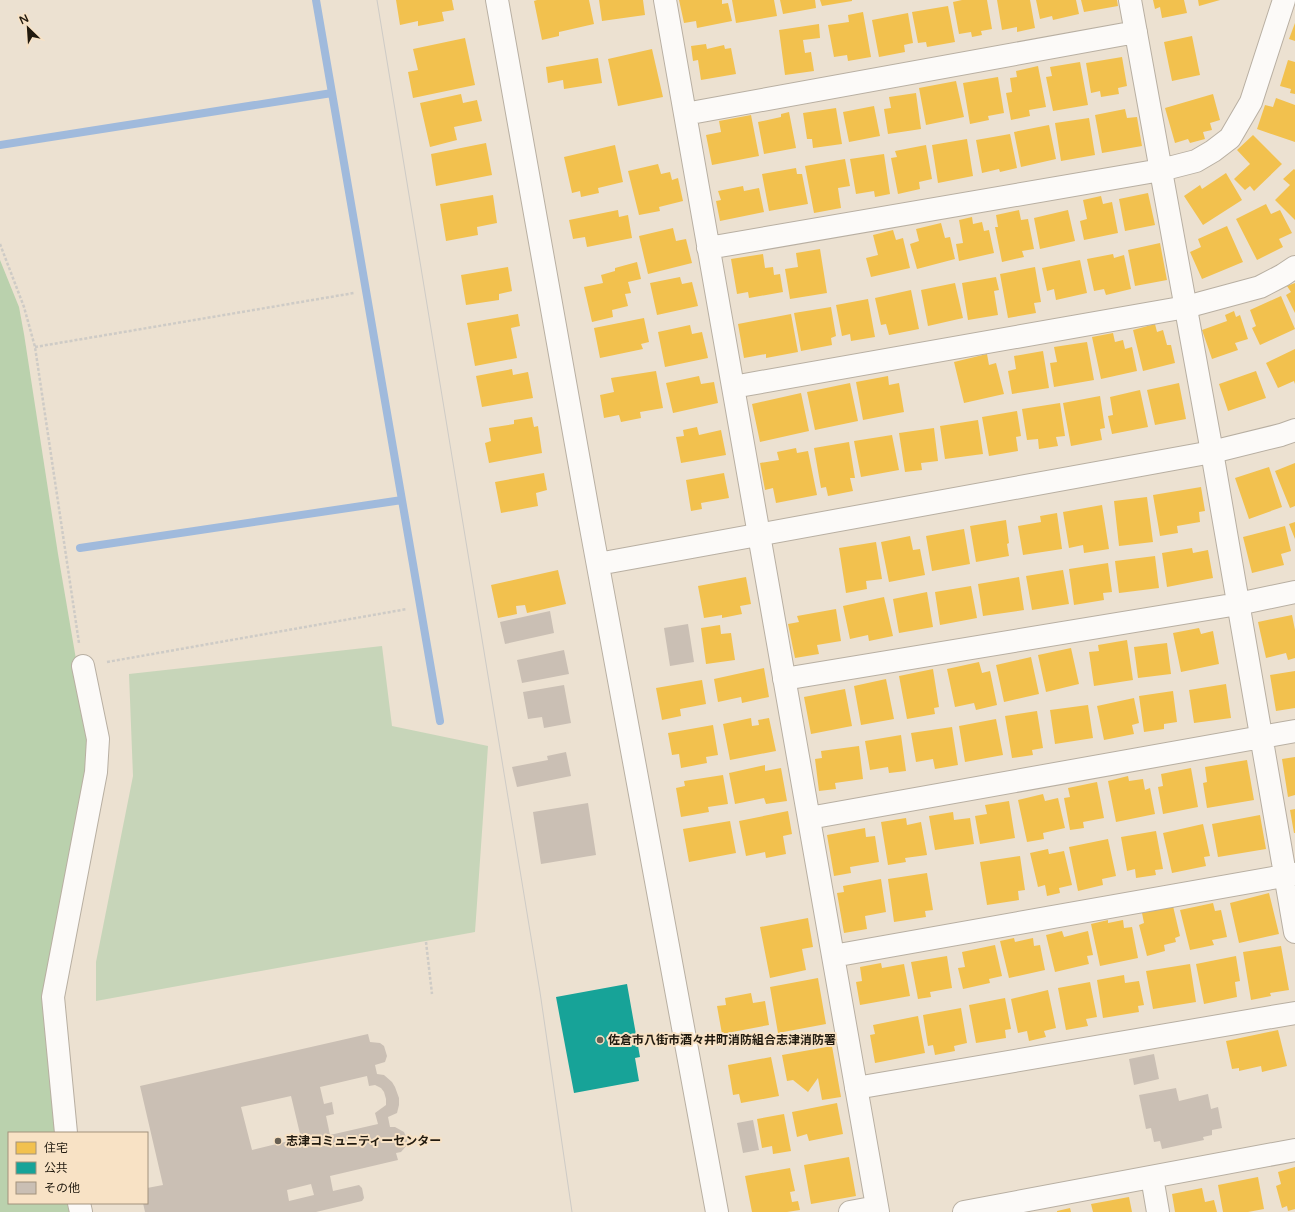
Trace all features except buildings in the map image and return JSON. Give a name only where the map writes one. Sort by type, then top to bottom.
[{"type":"street","points":[[497,0],[598,564],[717,1212]]},
{"type":"street","points":[[665,0],[877,1210],[850,1212]]},
{"type":"street","points":[[1130,0],[1212,452],[1261,737],[1290,875],[1295,932]]},
{"type":"street","points":[[708,248],[1161,170],[1196,161],[1213,151],[1230,138],[1251,102],[1284,0]]},
{"type":"street","points":[[685,114],[1136,32]]},
{"type":"street","points":[[733,387],[1186,307],[1260,287],[1295,267]]},
{"type":"street","points":[[598,564],[1212,452],[1281,435],[1295,430]]},
{"type":"street","points":[[784,679],[1238,604],[1295,592]]},
{"type":"street","points":[[66,1132],[53,997],[96,772],[98,739],[83,666]]},
{"type":"street","points":[[809,818],[1295,731]]},
{"type":"street","points":[[833,956],[1290,875]]},
{"type":"street","points":[[856,1088],[1295,1013]]},
{"type":"street","points":[[964,1212],[1015,1207],[1152,1177],[1295,1150]]},
{"type":"street","points":[[1152,1177],[1158,1212]]},
{"type":"path","points":[[0,244],[24,307],[35,347],[83,666],[407,609]]},
{"type":"path","points":[[35,347],[354,293]]},
{"type":"path","points":[[426,942],[432,994]]},
{"type":"green space","points":[[0,260],[19,307],[58,554],[90,741],[88,771],[50,963],[58,1132],[8,1132],[8,1204],[69,1204],[70,1212],[0,1212]]},
{"type":"green space","points":[[382,646],[392,726],[488,746],[475,932],[96,1001],[96,962],[133,776],[129,674]]},
{"type":"waterway","points":[[316,0],[440,721]]},
{"type":"waterway","points":[[0,145],[332,93]]},
{"type":"waterway","points":[[80,548],[402,500]]},
{"type":"tram line","points":[[377,0],[540,992],[572,1212]]},
{"type":"place","name":"佐倉市八街市酒々井町消防組合志津消防署","points":[[600,1040]]},
{"type":"place","name":"志津コミュニティーセンター","points":[[278,1141]]}]
